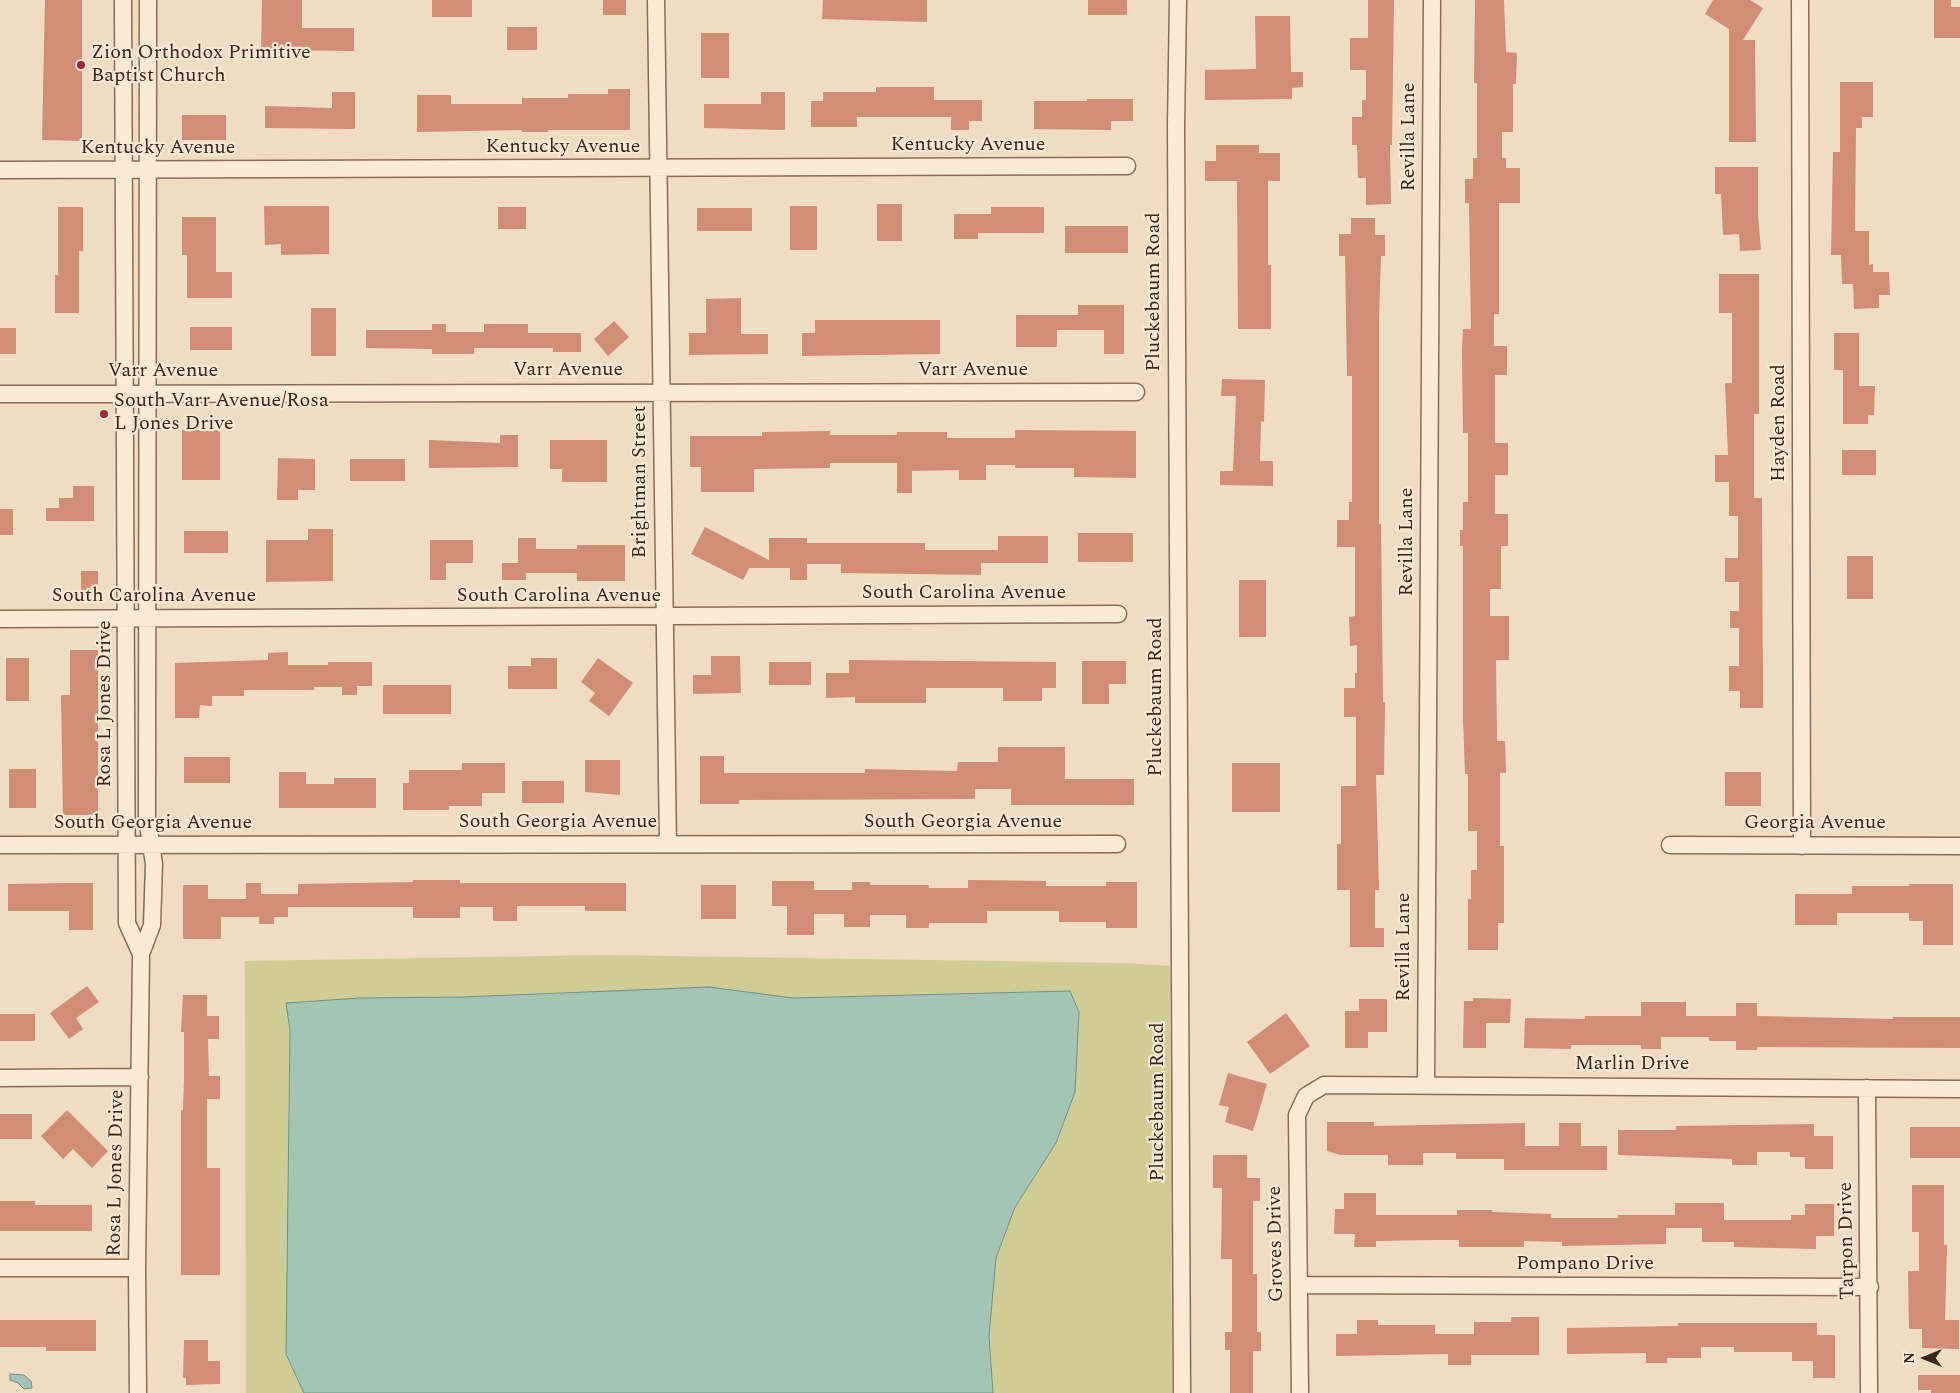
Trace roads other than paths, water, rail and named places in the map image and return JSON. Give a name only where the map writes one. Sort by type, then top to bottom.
[{"type":"street","name":"Rosa L Jones Drive","points":[[123,0],[128,923],[141,954]]},
{"type":"street","name":"Rosa L Jones Drive","points":[[138,1393],[137,1268],[141,954],[152,925],[154,864],[147,817],[148,0]]},
{"type":"street","name":"Brightman Street","points":[[656,0],[662,392],[663,618],[668,844]]},
{"type":"street","name":"Pluckebaum Road","points":[[1178,0],[1176,146],[1182,1393]]},
{"type":"street","name":"Revilla Lane","points":[[1426,1085],[1432,0]]},
{"type":"street","name":"Hayden Road","points":[[1800,0],[1802,846]]},
{"type":"street","name":"Kentucky Avenue","points":[[0,170],[1127,166]]},
{"type":"street","name":"Varr Avenue","points":[[0,394],[1136,392]]},
{"type":"street","name":"South Carolina Avenue","points":[[0,619],[663,618],[1118,614]]},
{"type":"street","name":"South Georgia Avenue","points":[[0,845],[1116,844]]},
{"type":"street","name":"Georgia Avenue","points":[[1670,845],[1960,846]]},
{"type":"street","points":[[0,1078],[140,1077]]},
{"type":"street","name":"Marlin Drive","points":[[1306,1096],[1324,1085],[1960,1089]]},
{"type":"street","name":"Tarpon Drive","points":[[1867,1088],[1870,1287],[1869,1393]]},
{"type":"street","name":"Groves Drive","points":[[1300,1393],[1297,1115],[1306,1096]]},
{"type":"street","points":[[0,1268],[137,1268]]},
{"type":"street","name":"Pompano Drive","points":[[1299,1285],[1870,1287]]},
{"type":"place","name":"Zion Orthodox Primitive Baptist Church","points":[[81,65]]},
{"type":"place","name":"South Varr Avenue/Rosa L Jones Drive","points":[[104,414]]}]
